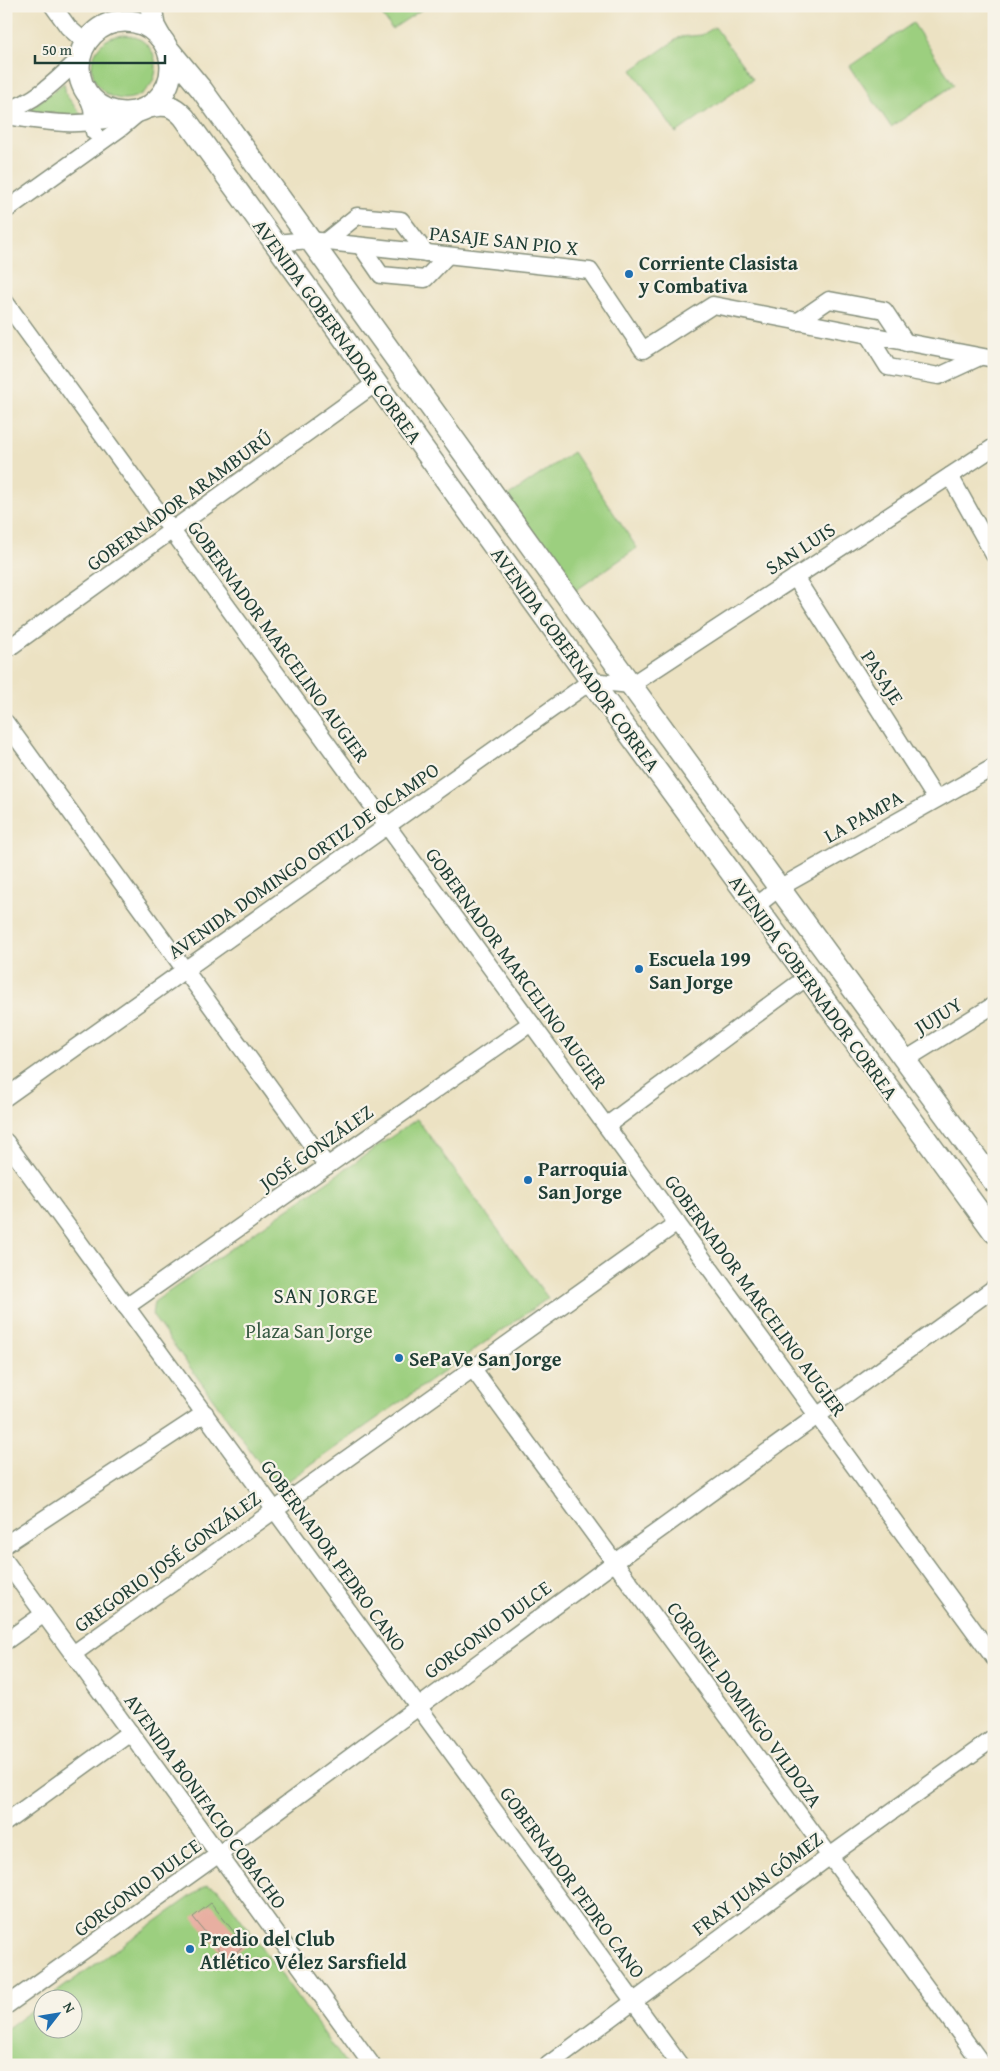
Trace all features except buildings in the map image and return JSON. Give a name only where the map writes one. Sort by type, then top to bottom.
[{"type":"main road","points":[[151,6],[154,26],[164,43],[172,62],[167,88],[160,98],[140,110],[118,113],[105,109],[94,101],[86,91],[80,75],[83,51],[92,34],[115,15],[123,20],[137,22],[150,27],[164,43]]},
{"type":"main road","name":"AVENIDA GOBERNADOR CORREA","points":[[164,43],[318,240],[631,685],[994,1182]]},
{"type":"main road","name":"AVENIDA GOBERNADOR CORREA","points":[[140,110],[161,104],[176,108],[591,681],[994,1232]]},
{"type":"street","points":[[6,110],[17,107],[34,97],[83,51],[53,6]]},
{"type":"street","points":[[86,91],[92,108],[94,123],[90,148]]},
{"type":"street","points":[[6,116],[49,122],[94,123],[113,120],[140,110]]},
{"type":"street","points":[[6,210],[140,110]]},
{"type":"street","points":[[318,240],[357,216],[401,220],[426,253]]},
{"type":"street","name":"PASAJE SAN PIO X","points":[[275,243],[318,240],[590,271],[643,350],[713,305],[987,358]]},
{"type":"street","points":[[361,246],[381,275],[425,280],[448,256]]},
{"type":"street","points":[[797,322],[829,300],[884,310],[906,343]]},
{"type":"street","name":"GOBERNADOR MARCELINO AUGIER","points":[[6,303],[994,1658]]},
{"type":"street","points":[[868,335],[888,367],[939,376],[987,358]]},
{"type":"street","name":"GOBERNADOR ARAMBURÚ","points":[[6,650],[376,383]]},
{"type":"street","name":"SAN LUIS","points":[[631,685],[994,447]]},
{"type":"street","points":[[950,476],[994,555]]},
{"type":"street","name":"PASAJE","points":[[795,577],[936,799]]},
{"type":"street","points":[[591,681],[631,685]]},
{"type":"street","name":"AVENIDA DOMINGO ORTIZ DE OCAMPO","points":[[6,1097],[591,681]]},
{"type":"street","points":[[6,722],[327,1166]]},
{"type":"street","name":"LA PAMPA","points":[[756,906],[779,888],[994,767]]},
{"type":"street","points":[[606,1126],[807,976]]},
{"type":"street","name":"JUJUY","points":[[905,1060],[994,1005]]},
{"type":"street","name":"JOSÉ GONZÁLEZ","points":[[126,1306],[531,1023]]},
{"type":"street","name":"GOBERNADOR PEDRO CANO","points":[[6,1142],[680,2065]]},
{"type":"street","name":"GREGORIO JOSÉ GONZÁLEZ","points":[[73,1654],[677,1224]]},
{"type":"street","name":"GORGONIO DULCE","points":[[6,2006],[218,1854],[615,1562],[994,1288]]},
{"type":"street","name":"CORONEL DOMINGO VILDOZA","points":[[473,1369],[983,2065]]},
{"type":"street","points":[[6,1544],[205,1414]]},
{"type":"street","name":"AVENIDA BONIFACIO COBACHO","points":[[6,1562],[372,2065]]},
{"type":"street","points":[[6,1641],[44,1614]]},
{"type":"street","points":[[6,1822],[130,1732]]},
{"type":"street","name":"FRAY JUAN GÓMEZ","points":[[548,2065],[830,1856],[994,1738]]},
{"type":"green space","points":[[376,6],[427,6],[392,29]]},
{"type":"green space","points":[[913,23],[954,85],[891,127],[850,66]]},
{"type":"green space","points":[[715,27],[753,79],[676,133],[632,70],[680,37],[702,35]]},
{"type":"green space","points":[[124,35],[136,37],[147,44],[154,55],[156,67],[154,79],[147,90],[136,97],[124,99],[112,97],[101,90],[94,79],[92,67],[94,55],[101,44],[112,37]]},
{"type":"green space","points":[[64,83],[66,95],[82,116],[27,111]]},
{"type":"green space","points":[[573,452],[637,548],[575,591],[507,497]]},
{"type":"green space","name":"Plaza San Jorge","points":[[417,1119],[548,1298],[285,1483],[272,1480],[152,1315],[154,1302]]},
{"type":"green space","name":"Predio del Club Atlético Vélez Sarsfield","points":[[207,1885],[219,1889],[347,2065],[6,2065],[6,2029],[32,2010],[32,2038],[82,2038],[82,1988],[62,1988]]},
{"type":"place","name":"Corriente Clasista y Combativa","points":[[629,274]]},
{"type":"place","name":"Escuela 199 San Jorge","points":[[639,969]]},
{"type":"place","name":"Parroquia San Jorge","points":[[528,1180]]},
{"type":"place","name":"SePaVe San Jorge","points":[[399,1358]]},
{"type":"place","name":"Predio del Club Atlético Vélez Sarsfield","points":[[190,1949]]},
{"type":"district","name":"SAN JORGE","points":[[326,1295]]}]
